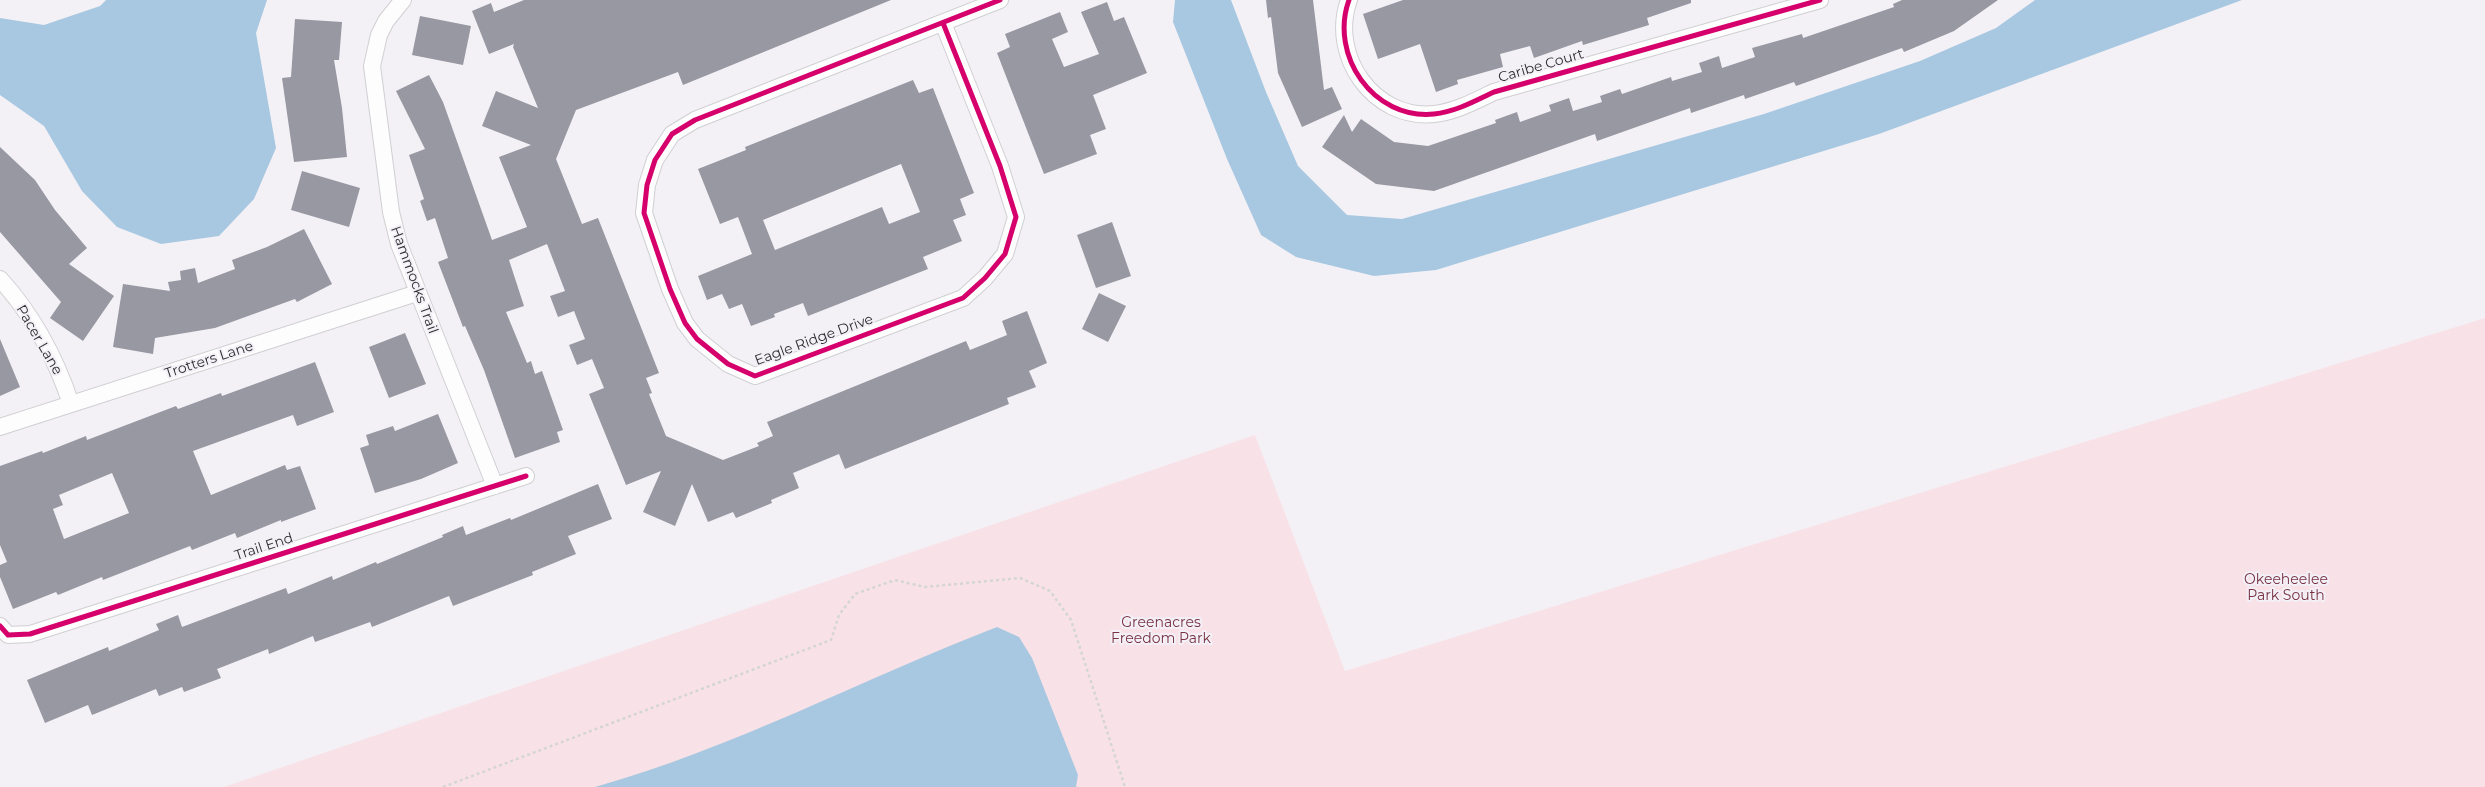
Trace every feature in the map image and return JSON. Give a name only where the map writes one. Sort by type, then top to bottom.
[{"type":"street","name":"Hammocks Trail","points":[[403,0],[386,21],[379,35],[374,50],[372,71],[391,212],[399,244],[417,292],[495,486]]},
{"type":"street","name":"Eagle Ridge Drive","points":[[943,23],[1000,166],[1016,218],[1004,254],[985,278],[963,298],[755,376],[728,364],[697,339],[685,323],[670,289],[644,213],[647,185],[655,160],[672,134],[695,120],[1000,0]]},
{"type":"street","name":"Caribe Court","points":[[1349,0],[1344,31],[1349,60],[1356,74],[1370,91],[1389,104],[1403,110],[1433,114],[1447,112],[1494,92],[1820,0]]},
{"type":"street","name":"Pacer Lane","points":[[0,279],[35,327],[54,361],[70,404]]},
{"type":"street","name":"Trotters Lane","points":[[0,427],[417,292]]},
{"type":"street","name":"Trail End","points":[[4,630],[30,634],[526,476]]},
{"type":"path","points":[[443,787],[832,640],[839,615],[855,594],[894,580],[925,587],[1020,578],[1050,591],[1071,620],[1125,787]]},
{"type":"green space","name":"Okeeheelee Park South","points":[[2485,318],[2485,787],[224,787],[1255,435],[1345,671]]},
{"type":"water","points":[[106,0],[267,0],[256,33],[276,148],[254,199],[219,236],[161,244],[117,227],[82,191],[44,126],[0,95],[0,18],[44,25],[100,6]]},
{"type":"water","points":[[1175,0],[1231,0],[1266,92],[1298,166],[1347,215],[1402,219],[1764,114],[1920,61],[1996,28],[2035,0],[2242,0],[1879,134],[1436,270],[1374,276],[1296,257],[1261,235],[1227,159],[1173,22]]},
{"type":"water","points":[[997,627],[1019,637],[1032,658],[1078,775],[1076,787],[595,787],[647,771],[748,733],[897,668]]},
{"type":"building","points":[[524,0],[891,0],[683,85],[678,72],[576,110],[556,159],[582,224],[598,218],[659,373],[646,378],[652,393],[649,394],[666,436],[723,460],[759,446],[757,443],[773,436],[767,422],[966,341],[970,350],[1007,335],[1002,321],[1027,311],[1047,363],[1029,371],[1036,387],[1007,398],[1009,404],[845,469],[839,454],[793,473],[799,488],[771,500],[772,503],[736,518],[733,512],[708,522],[692,484],[675,526],[643,512],[661,471],[626,485],[589,394],[604,388],[592,359],[577,365],[569,345],[585,339],[574,311],[558,317],[550,296],[565,291],[547,244],[509,260],[524,306],[506,312],[527,363],[531,361],[535,374],[542,371],[563,430],[557,432],[560,442],[515,458],[484,370],[465,326],[463,327],[438,262],[448,258],[435,218],[427,221],[420,201],[424,199],[409,155],[425,149],[396,91],[429,75],[443,102],[492,240],[527,227],[499,157],[531,145],[482,126],[496,91],[538,108],[513,47],[514,44],[489,54],[472,11],[491,3],[494,12]]},
{"type":"building","points":[[1266,0],[1313,0],[1324,90],[1332,87],[1342,109],[1302,127],[1278,73],[1271,17],[1268,18]]},
{"type":"building","points":[[1403,0],[1691,0],[1691,3],[1647,18],[1649,25],[1583,45],[1582,41],[1534,58],[1530,46],[1500,54],[1503,67],[1457,80],[1458,84],[1436,92],[1420,44],[1378,59],[1363,14]]},
{"type":"building","points":[[1902,0],[1998,0],[1954,31],[1904,52],[1902,48],[1796,86],[1794,82],[1745,99],[1744,95],[1691,113],[1690,108],[1597,141],[1595,134],[1434,191],[1376,184],[1322,147],[1344,115],[1352,132],[1361,119],[1394,142],[1428,146],[1496,123],[1495,120],[1517,112],[1520,122],[1551,111],[1549,105],[1569,98],[1573,111],[1602,102],[1600,96],[1620,89],[1622,94],[1671,77],[1672,81],[1702,72],[1699,63],[1719,56],[1722,68],[1755,57],[1752,48],[1802,34],[1803,38],[1894,7],[1893,4]]},
{"type":"building","points":[[1107,2],[1114,21],[1124,17],[1147,73],[1093,95],[1106,129],[1090,135],[1097,154],[1044,174],[997,53],[1010,47],[1005,34],[1060,12],[1068,32],[1052,39],[1064,67],[1099,54],[1081,12]]},
{"type":"building","points":[[420,16],[471,26],[463,65],[412,55]]},
{"type":"building","points":[[295,19],[342,22],[339,60],[334,60],[342,108],[347,157],[294,162],[282,78],[291,77]]},
{"type":"building","points":[[913,80],[919,93],[933,88],[974,193],[960,199],[966,215],[953,220],[962,241],[923,257],[928,269],[808,316],[803,303],[774,314],[775,317],[751,326],[742,304],[729,309],[722,294],[707,300],[698,276],[752,254],[738,217],[720,224],[698,169],[746,150],[745,147]],"holes":[[[901,164],[920,212],[889,224],[882,207],[775,250],[763,220]]]},
{"type":"building","points":[[0,147],[35,180],[55,210],[87,248],[69,264],[114,296],[83,341],[50,318],[61,302],[0,232]]},
{"type":"building","points":[[302,171],[360,188],[349,227],[291,210]]},
{"type":"building","points":[[1112,222],[1131,276],[1096,288],[1077,235]]},
{"type":"building","points":[[304,229],[332,284],[297,302],[295,299],[215,328],[155,338],[153,354],[113,347],[123,284],[170,291],[168,282],[181,280],[180,271],[195,268],[198,283],[235,269],[232,260],[267,247]]},
{"type":"building","points":[[1099,293],[1126,306],[1108,342],[1082,329]]},
{"type":"building","points":[[405,333],[426,384],[389,398],[369,347]]},
{"type":"building","points":[[0,339],[20,387],[0,396]]},
{"type":"building","points":[[315,362],[334,412],[297,426],[293,415],[193,451],[211,495],[285,465],[287,470],[300,466],[316,509],[281,522],[281,520],[237,538],[235,533],[192,550],[190,546],[103,580],[102,577],[58,595],[56,592],[13,609],[0,577],[0,565],[7,562],[0,545],[0,466],[42,451],[43,453],[86,436],[87,440],[176,406],[178,409],[221,393],[222,396]],"holes":[[[112,473],[129,513],[64,539],[53,509],[63,505],[59,495]]]},
{"type":"building","points":[[438,414],[458,463],[421,479],[375,493],[360,448],[369,445],[366,435],[393,426],[395,431]]},
{"type":"building","points":[[598,484],[612,519],[568,536],[576,554],[532,572],[533,575],[453,606],[449,596],[372,627],[370,622],[315,642],[313,636],[269,654],[268,649],[217,669],[221,678],[184,692],[182,687],[159,696],[156,689],[92,715],[88,705],[45,723],[27,680],[108,647],[109,651],[159,630],[156,624],[178,615],[182,627],[286,588],[288,594],[332,576],[333,580],[443,537],[442,535],[463,526],[466,535],[510,518],[511,520]]},
{"type":"cycle path","points":[[943,23],[1000,166],[1016,217],[1005,254],[985,278],[963,298],[755,376],[728,364],[697,339],[685,323],[670,289],[644,213],[647,185],[655,160],[672,134],[695,120],[1000,0]]},
{"type":"cycle path","points":[[1349,0],[1344,21],[1345,42],[1351,62],[1361,80],[1375,95],[1392,106],[1412,113],[1434,114],[1457,109],[1494,92],[1820,0]]},
{"type":"cycle path","points":[[0,626],[8,635],[30,634],[526,476]]},
{"type":"park label","name":"Greenacres Freedom Park","points":[[1161,632]]}]
